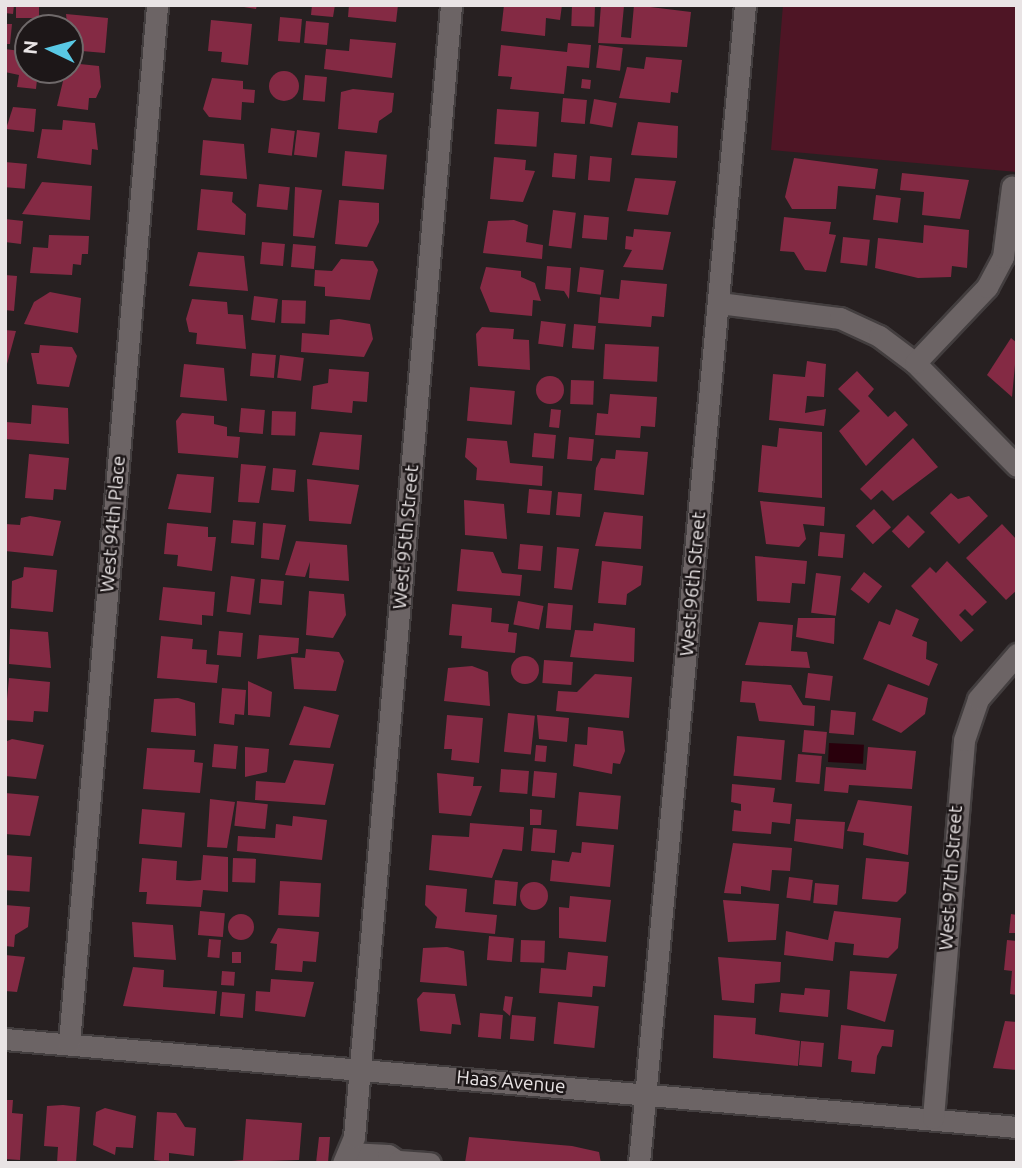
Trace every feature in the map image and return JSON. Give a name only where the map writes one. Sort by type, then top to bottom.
[{"type":"street","name":"West 94th Place","points":[[69,1043],[158,5]]},
{"type":"street","name":"West 95th Street","points":[[346,1158],[360,1070],[451,5]]},
{"type":"street","name":"West 96th Street","points":[[639,1163],[745,5]]},
{"type":"street","points":[[915,363],[987,287],[1003,257],[1012,187]]},
{"type":"street","points":[[719,303],[840,318],[915,363],[1017,466]]},
{"type":"street","name":"West 97th Street","points":[[933,1118],[964,740],[978,699],[1017,654]]},
{"type":"street","name":"Haas Avenue","points":[[5,1039],[1017,1127]]},
{"type":"street","points":[[346,1158],[430,1163]]},
{"type":"shaded area","points":[[783,5],[1017,5],[1017,172],[771,150]]},
{"type":"shaded area","points":[[829,743],[864,745],[863,764],[828,762]]},
{"type":"building","points":[[5,5],[14,5],[13,14],[5,13]]},
{"type":"building","points":[[16,5],[39,5],[39,14],[16,14]]},
{"type":"building","points":[[232,5],[257,5],[256,9]]},
{"type":"building","points":[[312,5],[335,5],[333,17],[311,15]]},
{"type":"building","points":[[349,5],[398,5],[396,22],[348,17]]},
{"type":"building","points":[[504,5],[562,5],[560,20],[546,18],[545,36],[501,31]]},
{"type":"building","points":[[572,5],[595,6],[594,27],[571,26]]},
{"type":"building","points":[[601,5],[624,6],[621,37],[631,38],[634,5],[691,12],[687,47],[598,43]]},
{"type":"building","points":[[84,16],[108,18],[105,53],[84,51]]},
{"type":"building","points":[[280,17],[302,19],[300,43],[278,41]]},
{"type":"building","points":[[211,20],[252,24],[248,65],[221,62],[222,52],[208,51]]},
{"type":"building","points":[[306,21],[329,23],[327,45],[304,43]]},
{"type":"building","points":[[5,24],[12,24],[10,44],[5,44]]},
{"type":"building","points":[[350,39],[396,43],[392,78],[324,69],[326,49],[349,51]]},
{"type":"building","points":[[568,43],[591,45],[589,68],[567,66],[564,94],[510,89],[512,77],[498,76],[501,45],[567,52]]},
{"type":"building","points":[[599,45],[623,48],[620,71],[596,68]]},
{"type":"building","points":[[5,49],[14,50],[14,74],[5,72]]},
{"type":"building","points":[[646,57],[682,60],[678,93],[671,92],[670,103],[619,98],[627,67],[644,69]]},
{"type":"building","points":[[84,64],[99,66],[101,87],[96,98],[89,98],[88,110],[57,106],[62,84],[84,84]]},
{"type":"building","points":[[284,71],[294,76],[299,86],[294,96],[284,101],[274,96],[269,86],[274,76]]},
{"type":"building","points":[[305,75],[327,77],[325,102],[303,100]]},
{"type":"building","points":[[212,78],[243,81],[243,89],[255,90],[254,103],[242,102],[241,120],[209,117],[203,109]]},
{"type":"building","points":[[582,79],[591,80],[590,89],[581,88]]},
{"type":"building","points":[[18,84],[37,84],[36,89],[17,87]]},
{"type":"building","points":[[353,89],[394,93],[392,112],[379,121],[377,133],[338,129],[341,92]]},
{"type":"building","points":[[563,98],[587,100],[585,124],[561,122]]},
{"type":"building","points":[[594,99],[617,103],[612,128],[590,124]]},
{"type":"building","points":[[13,107],[36,109],[34,132],[6,129]]},
{"type":"building","points":[[497,109],[539,112],[536,147],[495,144]]},
{"type":"building","points":[[63,120],[95,123],[98,150],[92,149],[91,165],[37,158],[42,129],[62,130]]},
{"type":"building","points":[[638,122],[678,126],[677,158],[631,155]]},
{"type":"building","points":[[271,128],[295,131],[292,156],[268,153]]},
{"type":"building","points":[[297,130],[320,133],[317,158],[294,155]]},
{"type":"building","points":[[203,140],[244,144],[247,179],[200,175]]},
{"type":"building","points":[[345,151],[387,155],[384,190],[342,186]]},
{"type":"building","points":[[554,153],[577,155],[575,179],[552,177]]},
{"type":"building","points":[[590,156],[612,158],[610,182],[588,180]]},
{"type":"building","points":[[494,157],[526,160],[525,170],[535,171],[523,202],[490,199]]},
{"type":"building","points":[[794,158],[878,169],[875,189],[838,186],[836,209],[792,209],[785,197]]},
{"type":"building","points":[[5,162],[27,164],[25,189],[5,187]]},
{"type":"building","points":[[902,173],[969,180],[960,219],[922,215],[924,192],[900,190]]},
{"type":"building","points":[[635,178],[676,181],[668,215],[627,211]]},
{"type":"building","points":[[42,182],[92,186],[90,220],[22,214]]},
{"type":"building","points":[[259,184],[290,187],[287,210],[257,207]]},
{"type":"building","points":[[295,187],[322,190],[314,238],[293,236]]},
{"type":"building","points":[[201,189],[233,192],[232,202],[246,214],[245,235],[197,230]]},
{"type":"building","points":[[876,195],[901,198],[898,223],[873,220]]},
{"type":"building","points":[[339,200],[379,203],[379,222],[367,247],[335,244]]},
{"type":"building","points":[[553,210],[576,213],[571,249],[549,246]]},
{"type":"building","points":[[584,215],[609,217],[607,240],[582,238]]},
{"type":"building","points":[[784,217],[831,222],[829,234],[836,235],[826,272],[805,270],[794,252],[780,251]]},
{"type":"building","points":[[5,219],[23,221],[21,244],[5,242]]},
{"type":"building","points":[[514,220],[528,225],[526,242],[543,245],[542,259],[483,253],[488,221]]},
{"type":"building","points":[[924,225],[969,230],[967,268],[952,266],[951,277],[918,278],[875,268],[878,238],[923,243]]},
{"type":"building","points":[[634,229],[671,232],[663,270],[623,267],[632,250],[625,249],[626,236],[633,237]]},
{"type":"building","points":[[49,235],[89,236],[88,254],[82,254],[81,265],[73,264],[72,275],[30,273],[33,247],[48,248]]},
{"type":"building","points":[[843,237],[870,240],[867,266],[840,263]]},
{"type":"building","points":[[262,242],[285,244],[283,266],[260,264]]},
{"type":"building","points":[[293,244],[316,246],[314,269],[291,267]]},
{"type":"building","points":[[198,252],[244,256],[248,291],[189,286]]},
{"type":"building","points":[[341,259],[373,261],[378,270],[370,300],[325,296],[325,287],[314,286],[315,270],[332,271]]},
{"type":"building","points":[[547,266],[571,268],[569,299],[564,291],[545,289]]},
{"type":"building","points":[[486,267],[521,271],[521,277],[535,283],[541,301],[533,300],[532,316],[490,312],[480,288]]},
{"type":"building","points":[[580,267],[604,270],[601,295],[577,292]]},
{"type":"building","points":[[5,275],[17,276],[14,311],[5,310]]},
{"type":"building","points":[[621,280],[667,284],[664,317],[652,316],[651,327],[598,323],[600,297],[619,299]]},
{"type":"building","points":[[50,292],[81,298],[78,333],[24,324],[34,302]]},
{"type":"building","points":[[254,296],[278,299],[275,323],[251,320]]},
{"type":"building","points":[[192,299],[227,302],[228,314],[243,315],[246,349],[196,344],[197,333],[189,332],[186,319]]},
{"type":"building","points":[[282,300],[306,301],[305,324],[281,323]]},
{"type":"building","points":[[330,320],[370,324],[373,339],[364,357],[301,352],[302,333],[329,335]]},
{"type":"building","points":[[541,321],[566,324],[563,347],[538,344]]},
{"type":"building","points":[[574,324],[596,326],[594,350],[572,348]]},
{"type":"building","points":[[482,327],[514,329],[513,339],[529,340],[530,370],[478,366],[476,334]]},
{"type":"building","points":[[5,330],[16,331],[7,364],[5,364]]},
{"type":"building","points":[[1011,338],[1017,343],[1012,397],[987,375]]},
{"type":"building","points":[[605,344],[659,347],[657,382],[603,379]]},
{"type":"building","points":[[40,345],[72,347],[77,356],[69,387],[37,384],[31,353],[39,353]]},
{"type":"building","points":[[252,353],[276,355],[274,378],[250,376]]},
{"type":"building","points":[[280,355],[304,358],[301,381],[277,378]]},
{"type":"building","points":[[807,361],[826,364],[824,397],[807,396],[805,413],[826,409],[824,426],[769,420],[773,374],[805,377]]},
{"type":"building","points":[[184,364],[224,368],[227,401],[180,397]]},
{"type":"building","points":[[329,369],[369,372],[367,402],[353,401],[352,413],[311,409],[313,386],[328,383]]},
{"type":"building","points":[[857,371],[874,389],[868,396],[888,417],[895,411],[908,425],[866,466],[839,431],[860,411],[838,389]]},
{"type":"building","points":[[550,376],[560,380],[564,390],[560,400],[550,404],[540,400],[536,390],[540,380]]},
{"type":"building","points":[[571,380],[594,381],[593,405],[570,404]]},
{"type":"building","points":[[470,387],[515,391],[512,425],[467,421]]},
{"type":"building","points":[[610,394],[657,397],[655,427],[641,426],[640,438],[595,435],[597,413],[608,414]]},
{"type":"building","points":[[32,405],[68,408],[69,444],[5,439],[6,422],[31,424]]},
{"type":"building","points":[[241,408],[265,410],[263,434],[239,432]]},
{"type":"building","points":[[551,409],[561,410],[559,428],[549,427]]},
{"type":"building","points":[[272,411],[296,412],[295,436],[271,435]]},
{"type":"building","points":[[182,413],[214,416],[214,424],[227,427],[227,436],[240,437],[238,458],[178,453],[176,421]]},
{"type":"building","points":[[779,428],[822,432],[822,498],[758,492],[762,445],[777,447]]},
{"type":"building","points":[[320,432],[362,435],[359,470],[312,465]]},
{"type":"building","points":[[534,433],[556,435],[554,459],[532,457]]},
{"type":"building","points":[[569,437],[594,439],[592,461],[567,459]]},
{"type":"building","points":[[467,438],[507,441],[510,463],[543,466],[542,486],[476,480],[477,468],[465,457]]},
{"type":"building","points":[[913,438],[938,467],[893,501],[882,490],[871,500],[860,489]]},
{"type":"building","points":[[616,450],[648,452],[644,495],[594,490],[596,468],[601,458],[615,459]]},
{"type":"building","points":[[29,454],[69,458],[66,490],[54,489],[53,500],[25,498]]},
{"type":"building","points":[[241,464],[266,466],[259,503],[238,502]]},
{"type":"building","points":[[273,468],[296,470],[294,492],[271,490]]},
{"type":"building","points":[[177,474],[214,477],[211,513],[168,509]]},
{"type":"building","points":[[307,479],[359,485],[351,524],[309,521]]},
{"type":"building","points":[[529,489],[552,491],[550,515],[527,513]]},
{"type":"building","points":[[558,492],[582,494],[580,517],[556,515]]},
{"type":"building","points":[[951,493],[958,499],[969,496],[988,516],[959,544],[930,513]]},
{"type":"building","points":[[464,500],[504,504],[507,539],[465,535]]},
{"type":"building","points":[[760,501],[825,507],[824,526],[803,524],[806,539],[799,547],[766,544]]},
{"type":"building","points":[[874,509],[891,527],[873,544],[856,526]]},
{"type":"building","points":[[604,512],[643,516],[641,549],[595,546]]},
{"type":"building","points":[[908,515],[925,532],[909,548],[892,531]]},
{"type":"building","points":[[30,516],[61,521],[53,556],[5,551],[5,524],[20,525],[21,518]]},
{"type":"building","points":[[233,520],[256,522],[254,545],[231,543]]},
{"type":"building","points":[[167,523],[208,527],[208,537],[216,537],[212,571],[177,566],[178,555],[164,554]]},
{"type":"building","points":[[263,523],[286,525],[279,560],[261,558]]},
{"type":"building","points":[[1002,524],[1017,540],[1017,590],[1006,600],[966,558]]},
{"type":"building","points":[[820,532],[845,534],[843,558],[818,556]]},
{"type":"building","points":[[296,541],[347,545],[349,581],[309,578],[310,562],[305,577],[285,575]]},
{"type":"building","points":[[520,544],[543,546],[541,571],[518,569]]},
{"type":"building","points":[[557,547],[579,549],[572,590],[554,588]]},
{"type":"building","points":[[461,549],[493,552],[502,573],[522,575],[520,596],[457,591]]},
{"type":"building","points":[[755,556],[807,561],[805,584],[792,583],[790,603],[757,601]]},
{"type":"building","points":[[602,561],[643,566],[641,585],[627,594],[626,605],[598,603]]},
{"type":"building","points":[[947,561],[987,602],[972,616],[965,609],[959,615],[974,630],[961,642],[911,586],[930,567],[936,573]]},
{"type":"building","points":[[24,567],[57,570],[53,612],[11,608],[12,581],[23,577]]},
{"type":"building","points":[[864,572],[882,586],[869,603],[850,589]]},
{"type":"building","points":[[816,573],[841,576],[836,616],[811,613]]},
{"type":"building","points":[[231,576],[255,579],[250,615],[227,612]]},
{"type":"building","points":[[261,579],[284,581],[282,605],[259,603]]},
{"type":"building","points":[[163,587],[215,592],[213,616],[202,615],[202,625],[159,620]]},
{"type":"building","points":[[309,591],[344,594],[346,615],[333,638],[306,635]]},
{"type":"building","points":[[518,601],[544,606],[539,630],[513,625]]},
{"type":"building","points":[[548,603],[573,605],[571,630],[546,628]]},
{"type":"building","points":[[452,604],[492,608],[491,622],[509,624],[508,632],[517,633],[515,653],[461,648],[462,636],[449,635]]},
{"type":"building","points":[[896,609],[919,619],[912,636],[927,642],[926,659],[938,664],[929,686],[863,659],[879,621],[890,625]]},
{"type":"building","points":[[798,618],[835,618],[834,644],[796,637]]},
{"type":"building","points":[[759,622],[793,625],[791,651],[807,652],[810,668],[745,665]]},
{"type":"building","points":[[594,623],[635,628],[634,662],[570,657],[575,630],[593,631]]},
{"type":"building","points":[[10,629],[48,632],[51,668],[9,664]]},
{"type":"building","points":[[219,631],[243,633],[241,657],[217,655]]},
{"type":"building","points":[[259,635],[299,638],[298,653],[257,659]]},
{"type":"building","points":[[161,636],[193,639],[192,649],[207,650],[206,664],[219,665],[217,683],[157,678]]},
{"type":"building","points":[[306,649],[339,652],[344,661],[336,691],[294,689],[291,657],[305,658]]},
{"type":"building","points":[[525,656],[535,660],[539,670],[535,680],[525,684],[515,680],[511,670],[515,660]]},
{"type":"building","points":[[544,660],[573,662],[571,685],[542,683]]},
{"type":"building","points":[[472,666],[488,672],[490,706],[444,701],[448,668]]},
{"type":"building","points":[[808,673],[833,676],[830,701],[805,698]]},
{"type":"building","points":[[595,674],[632,677],[629,718],[556,711],[558,691],[577,692]]},
{"type":"building","points":[[9,678],[50,682],[48,712],[34,711],[33,722],[5,720]]},
{"type":"building","points":[[248,681],[272,692],[270,717],[248,715]]},
{"type":"building","points":[[742,681],[791,685],[803,705],[815,706],[814,726],[759,721],[755,703],[740,702]]},
{"type":"building","points":[[888,684],[928,698],[925,714],[901,733],[872,720]]},
{"type":"building","points":[[222,688],[246,690],[244,715],[235,714],[234,725],[219,723]]},
{"type":"building","points":[[178,698],[195,703],[196,736],[151,732],[154,699]]},
{"type":"building","points":[[304,706],[339,715],[330,748],[289,745]]},
{"type":"building","points":[[831,710],[856,712],[854,735],[829,733]]},
{"type":"building","points":[[508,713],[535,716],[531,755],[504,752]]},
{"type":"building","points":[[447,715],[483,718],[479,763],[451,760],[452,749],[444,749]]},
{"type":"building","points":[[537,715],[569,718],[567,742],[539,739]]},
{"type":"building","points":[[588,727],[623,731],[625,751],[620,764],[613,763],[612,774],[573,766],[575,744],[587,745]]},
{"type":"building","points":[[804,730],[827,732],[825,754],[802,752]]},
{"type":"building","points":[[737,736],[785,740],[781,780],[734,776]]},
{"type":"building","points":[[12,739],[44,745],[36,779],[5,776],[5,742]]},
{"type":"building","points":[[214,744],[238,746],[236,769],[212,767]]},
{"type":"building","points":[[536,745],[547,746],[546,762],[535,761]]},
{"type":"building","points":[[245,747],[269,749],[267,772],[245,777]]},
{"type":"building","points":[[868,747],[916,751],[912,789],[849,785],[848,793],[824,791],[826,767],[866,770]]},
{"type":"building","points":[[147,748],[195,750],[194,762],[203,763],[200,793],[143,789]]},
{"type":"building","points":[[798,754],[822,756],[819,784],[796,782]]},
{"type":"building","points":[[294,760],[334,764],[325,805],[255,800],[256,781],[285,783]]},
{"type":"building","points":[[501,769],[529,771],[527,794],[499,792]]},
{"type":"building","points":[[534,771],[557,773],[555,798],[532,796]]},
{"type":"building","points":[[437,773],[474,777],[473,786],[482,786],[471,816],[439,813]]},
{"type":"building","points":[[732,784],[775,788],[773,802],[792,804],[790,824],[772,822],[771,834],[732,831],[734,810],[741,811],[741,804],[731,802]]},
{"type":"building","points":[[579,792],[621,796],[618,830],[576,826]]},
{"type":"building","points":[[5,793],[39,796],[30,836],[5,834]]},
{"type":"building","points":[[210,799],[235,802],[227,848],[207,847]]},
{"type":"building","points":[[858,800],[912,806],[908,855],[863,845],[864,833],[847,831]]},
{"type":"building","points":[[237,801],[268,804],[265,829],[234,826]]},
{"type":"building","points":[[142,809],[185,813],[182,848],[139,844]]},
{"type":"building","points":[[530,809],[542,810],[541,825],[530,825]]},
{"type":"building","points":[[293,816],[327,820],[322,860],[237,851],[238,836],[275,838],[276,824],[292,826]]},
{"type":"building","points":[[796,819],[845,822],[843,849],[794,841]]},
{"type":"building","points":[[470,823],[524,827],[522,851],[503,849],[492,878],[429,870],[432,835],[469,837]]},
{"type":"building","points":[[533,828],[557,830],[555,853],[531,851]]},
{"type":"building","points":[[582,842],[614,845],[610,887],[550,881],[552,860],[569,862],[572,852],[581,853]]},
{"type":"building","points":[[733,843],[792,848],[790,871],[772,870],[770,891],[741,886],[741,894],[724,893]]},
{"type":"building","points":[[5,855],[32,857],[29,892],[5,890]]},
{"type":"building","points":[[203,855],[228,857],[228,892],[203,890],[201,907],[146,904],[147,892],[139,892],[142,858],[177,861],[176,880],[189,881],[201,880]]},
{"type":"building","points":[[233,858],[256,859],[255,883],[232,882]]},
{"type":"building","points":[[866,858],[909,862],[906,893],[897,902],[862,899]]},
{"type":"building","points":[[789,877],[813,880],[810,901],[786,898]]},
{"type":"building","points":[[495,880],[518,882],[516,906],[493,904]]},
{"type":"building","points":[[280,881],[321,883],[319,917],[278,915]]},
{"type":"building","points":[[534,882],[544,886],[548,896],[544,906],[534,910],[524,906],[520,896],[524,886]]},
{"type":"building","points":[[815,883],[839,885],[837,905],[813,903]]},
{"type":"building","points":[[426,885],[467,889],[465,912],[497,915],[495,934],[435,928],[437,917],[425,905]]},
{"type":"building","points":[[570,896],[611,900],[606,942],[559,938],[559,907],[569,908]]},
{"type":"building","points":[[723,900],[779,904],[776,940],[728,942]]},
{"type":"building","points":[[5,905],[30,907],[28,927],[15,935],[14,947],[5,946]]},
{"type":"building","points":[[200,911],[225,913],[223,937],[198,935]]},
{"type":"building","points":[[834,911],[901,918],[898,948],[888,958],[853,955],[854,944],[835,942],[833,961],[784,955],[786,931],[828,940]]},
{"type":"building","points":[[241,914],[250,918],[254,927],[250,936],[241,940],[232,936],[228,927],[232,918]]},
{"type":"building","points":[[1011,914],[1017,915],[1017,933],[1009,933]]},
{"type":"building","points":[[132,922],[173,925],[176,960],[134,957]]},
{"type":"building","points":[[278,928],[319,932],[316,962],[303,961],[302,972],[275,970],[277,944],[270,943]]},
{"type":"building","points":[[489,936],[514,938],[512,962],[487,960]]},
{"type":"building","points":[[209,939],[221,940],[219,958],[207,957]]},
{"type":"building","points":[[521,940],[545,941],[544,963],[520,962]]},
{"type":"building","points":[[1007,940],[1017,941],[1017,995],[1010,994],[1012,971],[1004,970]]},
{"type":"building","points":[[447,947],[464,951],[467,986],[420,982],[423,948]]},
{"type":"building","points":[[232,952],[241,952],[241,963],[232,963]]},
{"type":"building","points":[[568,952],[608,956],[605,987],[593,986],[592,997],[539,993],[541,968],[566,970]]},
{"type":"building","points":[[5,955],[25,957],[17,992],[5,991]]},
{"type":"building","points":[[718,957],[781,962],[780,982],[755,984],[754,1003],[722,1000]]},
{"type":"building","points":[[133,967],[164,970],[163,987],[217,991],[215,1014],[123,1006]]},
{"type":"building","points":[[222,971],[235,972],[234,986],[221,985]]},
{"type":"building","points":[[850,971],[897,974],[885,1022],[847,1009]]},
{"type":"building","points":[[271,979],[314,982],[305,1017],[255,1011],[256,991],[270,992]]},
{"type":"building","points":[[805,988],[830,990],[828,1017],[779,1012],[781,993],[804,995]]},
{"type":"building","points":[[222,992],[245,994],[243,1018],[220,1016]]},
{"type":"building","points":[[423,992],[455,994],[461,1025],[452,1024],[451,1034],[420,1031],[417,999]]},
{"type":"building","points":[[505,996],[513,997],[510,1016],[503,1010]]},
{"type":"building","points":[[558,1002],[599,1006],[594,1048],[554,1044]]},
{"type":"building","points":[[480,1013],[503,1015],[501,1039],[478,1037]]},
{"type":"building","points":[[512,1015],[536,1017],[534,1041],[510,1039]]},
{"type":"building","points":[[714,1015],[756,1018],[755,1034],[800,1041],[798,1066],[713,1058]]},
{"type":"building","points":[[1005,1021],[1017,1022],[1017,1070],[993,1068]]},
{"type":"building","points":[[841,1025],[894,1030],[892,1047],[882,1046],[877,1056],[875,1074],[851,1072],[852,1061],[838,1059]]},
{"type":"building","points":[[801,1041],[824,1043],[822,1067],[799,1065]]},
{"type":"building","points":[[5,1100],[13,1100],[12,1113],[23,1114],[20,1160],[5,1159]]},
{"type":"building","points":[[47,1106],[80,1107],[76,1163],[57,1163],[58,1147],[44,1146]]},
{"type":"building","points":[[105,1108],[136,1116],[133,1148],[116,1147],[115,1155],[93,1145],[96,1112]]},
{"type":"building","points":[[157,1112],[176,1113],[185,1127],[196,1128],[194,1156],[169,1153],[169,1162],[154,1160]]},
{"type":"building","points":[[246,1119],[302,1123],[299,1160],[208,1163],[243,1160]]},
{"type":"building","points":[[319,1137],[330,1137],[328,1163],[316,1163]]},
{"type":"building","points":[[469,1137],[572,1146],[599,1152],[601,1163],[465,1163]]}]
